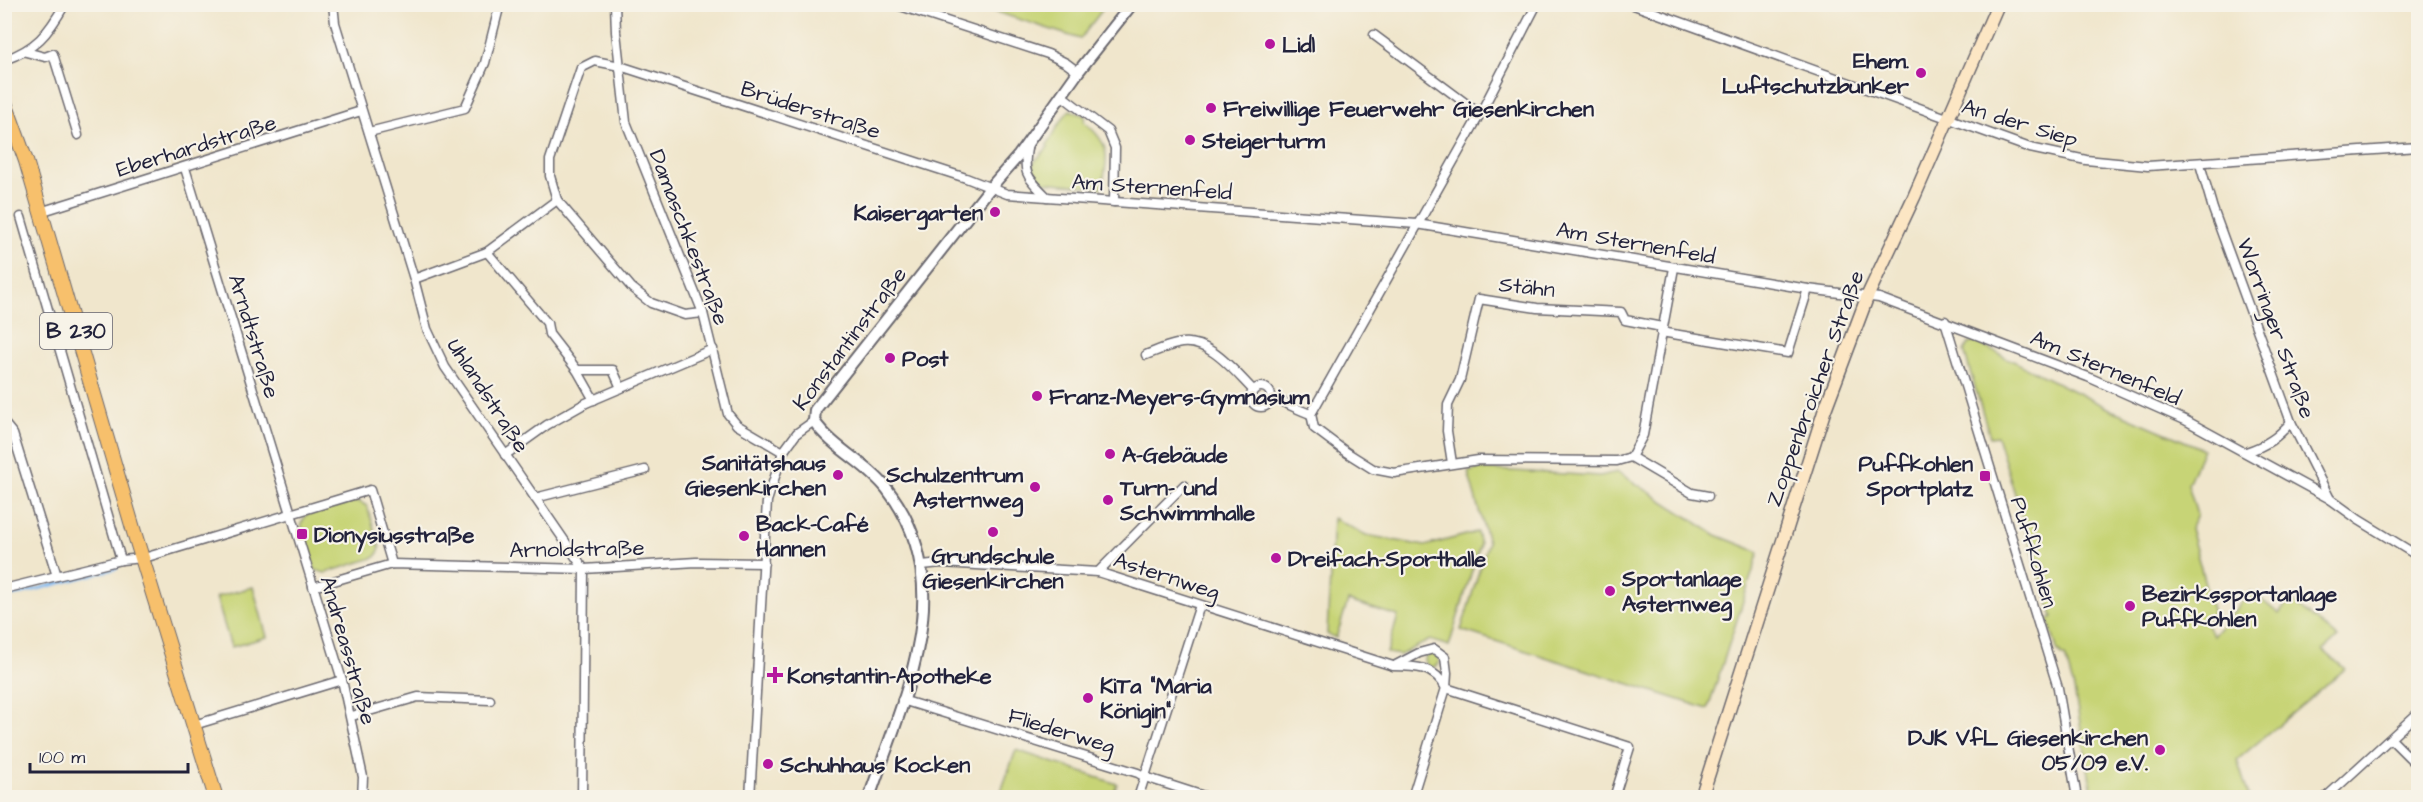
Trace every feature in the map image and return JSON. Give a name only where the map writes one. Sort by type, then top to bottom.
[{"type":"main road","name":"Zoppenbroicher Straße","points":[[1701,798],[1824,412],[1868,295],[1998,4]]},
{"type":"main road","name":"B 230","points":[[4,100],[40,212],[216,798]]},
{"type":"street","points":[[4,60],[26,52],[55,21],[64,4]]},
{"type":"street","name":"Uhlandstraße","points":[[333,4],[335,23],[414,279],[427,329],[445,366],[584,569]]},
{"type":"street","points":[[369,132],[465,108],[485,63],[500,4]]},
{"type":"street","name":"Damaschkestraße","points":[[615,4],[628,129],[703,313],[730,419],[783,452]]},
{"type":"street","points":[[894,4],[1048,54],[1078,72]]},
{"type":"street","name":"Konstantinstraße","points":[[750,798],[767,501],[783,452],[797,433],[814,421],[815,410],[1028,143],[1078,72],[1132,4]]},
{"type":"street","points":[[1537,4],[1480,114],[1311,414],[1314,428],[1372,469],[1394,472],[1452,463],[1508,460],[1617,461],[1631,457],[1643,435],[1674,268]]},
{"type":"street","name":"An der Siep","points":[[1631,4],[2030,148],[2086,160],[2148,166],[2200,164],[2418,147]]},
{"type":"street","points":[[1374,35],[1480,114]]},
{"type":"street","points":[[26,52],[45,57],[53,54],[78,135]]},
{"type":"street","name":"Brüderstraße","points":[[557,200],[550,176],[550,160],[581,68],[595,61],[620,66],[990,188]]},
{"type":"street","points":[[1061,95],[1108,131],[1114,148],[1114,202]]},
{"type":"street","name":"Eberhardstraße","points":[[40,212],[362,111]]},
{"type":"street","name":"Konstantinstraße","points":[[1028,143],[1024,161],[1025,172],[1047,197]]},
{"type":"street","name":"Worringer Straße","points":[[2200,164],[2213,209],[2291,422],[2330,499]]},
{"type":"street","name":"Arndtstraße","points":[[185,168],[290,513]]},
{"type":"street","name":"Am Sternenfeld","points":[[990,188],[1007,194],[1417,224],[1674,268],[1857,296],[1868,295],[1945,321],[2088,377],[2185,420],[2330,499],[2359,520],[2418,556]]},
{"type":"street","points":[[414,279],[488,252],[557,200],[632,288],[651,303],[685,315],[703,313]]},
{"type":"street","points":[[21,217],[121,560]]},
{"type":"street","points":[[488,252],[513,285],[519,288],[547,323],[549,334],[578,370],[594,400]]},
{"type":"street","points":[[1662,329],[1788,352],[1808,289]]},
{"type":"street","name":"Stähn","points":[[1452,463],[1447,431],[1448,405],[1461,380],[1479,299],[1537,308],[1622,312],[1625,320],[1662,329]]},
{"type":"street","name":"Puffkohlen","points":[[1945,321],[2058,688],[2077,798]]},
{"type":"street","points":[[1146,355],[1179,343],[1199,344],[1216,354],[1253,390]]},
{"type":"street","points":[[505,454],[547,425],[594,400],[713,349]]},
{"type":"street","points":[[578,370],[614,370],[621,388]]},
{"type":"street","points":[[1265,387],[1270,392],[1271,398],[1263,407],[1252,402],[1251,396],[1253,390],[1265,387]]},
{"type":"street","points":[[1271,398],[1281,400],[1296,410],[1311,414]]},
{"type":"street","points":[[814,421],[823,434],[887,488],[911,530],[922,565],[924,612],[918,653],[869,798]]},
{"type":"street","points":[[2246,452],[2263,447],[2291,422]]},
{"type":"street","points":[[4,423],[13,434],[57,576]]},
{"type":"street","points":[[1631,457],[1692,493],[1708,496]]},
{"type":"street","points":[[535,498],[645,470]]},
{"type":"street","points":[[1098,572],[1184,484]]},
{"type":"street","points":[[4,589],[121,560],[144,558],[370,490],[392,564]]},
{"type":"street","name":"Andreasstraße","points":[[290,513],[342,680],[363,777],[362,798]]},
{"type":"street","name":"Arnoldstraße","points":[[313,587],[392,564],[584,569],[696,562],[764,563]]},
{"type":"street","name":"Asternweg","points":[[922,565],[941,563],[1098,572],[1393,666],[1419,666],[1432,671],[1441,679],[1446,688],[1630,747],[1614,798]]},
{"type":"street","points":[[582,798],[584,569]]},
{"type":"street","points":[[1138,798],[1200,605]]},
{"type":"street","points":[[1393,666],[1419,653],[1434,650],[1445,657],[1446,688],[1412,796],[1425,798]]},
{"type":"street","points":[[194,725],[342,680]]},
{"type":"street","points":[[351,716],[418,697],[490,700]]},
{"type":"street","name":"Fliederweg","points":[[902,700],[1138,772],[1145,777],[1210,798]]},
{"type":"street","points":[[2325,798],[2418,713]]},
{"type":"street","points":[[2391,739],[2418,766]]},
{"type":"green space","points":[[1106,4],[1080,39],[975,5]]},
{"type":"green space","points":[[1070,110],[1085,116],[1084,122],[1103,144],[1106,167],[1102,188],[1045,182],[1035,172],[1033,163],[1048,147],[1058,126]]},
{"type":"green space","name":"Bezirkssportanlage Puffkohlen","points":[[1975,342],[2114,411],[2203,449],[2188,484],[2197,515],[2190,528],[2213,613],[2205,621],[2213,636],[2251,591],[2279,614],[2290,599],[2338,638],[2323,650],[2345,669],[2237,760],[2249,797],[2093,797],[2074,689],[2065,656],[2058,652],[2048,620],[2053,617],[1997,436],[1990,437],[1964,351],[1968,344]]},
{"type":"green space","name":"Sportanlage Asternweg","points":[[1478,469],[1600,476],[1618,472],[1716,535],[1759,552],[1708,709],[1461,630],[1488,542],[1468,472]]},
{"type":"green space","points":[[358,501],[367,506],[380,548],[376,557],[325,573],[315,570],[301,524],[306,515]]},
{"type":"green space","points":[[1333,518],[1366,535],[1425,546],[1477,532],[1480,544],[1449,646],[1430,640],[1400,655],[1387,653],[1398,616],[1348,601],[1336,638],[1327,634]]},
{"type":"green space","points":[[253,587],[267,637],[231,647],[216,597]]},
{"type":"green space","points":[[1429,653],[1435,653],[1439,660],[1435,667],[1429,667],[1425,663],[1425,657]]},
{"type":"green space","points":[[1016,750],[1117,784],[1112,797],[999,797]]},
{"type":"waterway","points":[[4,598],[117,568]]},
{"type":"place","name":"Lidl","points":[[1270,44]]},
{"type":"place","name":"Ehem. Luftschutzbunker","points":[[1921,73]]},
{"type":"place","name":"Freiwillige Feuerwehr Giesenkirchen","points":[[1211,108]]},
{"type":"place","name":"Steigerturm","points":[[1190,140]]},
{"type":"place","name":"Kaisergarten","points":[[995,212]]},
{"type":"place","name":"Post","points":[[890,358]]},
{"type":"place","name":"Franz-Meyers-Gymnasium","points":[[1037,396]]},
{"type":"place","name":"A-Gebäude","points":[[1110,454]]},
{"type":"place","name":"Sanitätshaus Giesenkirchen","points":[[838,475]]},
{"type":"place","name":"Puffkohlen Sportplatz","points":[[1985,476]]},
{"type":"place","name":"Schulzentrum Asternweg","points":[[1035,487]]},
{"type":"place","name":"Turn- und Schwimmhalle","points":[[1108,500]]},
{"type":"place","name":"Grundschule Giesenkirchen","points":[[993,532]]},
{"type":"place","name":"Dionysiusstraße","points":[[302,534]]},
{"type":"place","name":"Back-Café Hannen","points":[[744,536]]},
{"type":"place","name":"Dreifach-Sporthalle","points":[[1276,558]]},
{"type":"place","name":"Sportanlage Asternweg","points":[[1610,591]]},
{"type":"place","name":"Bezirkssportanlage Puffkohlen","points":[[2130,606]]},
{"type":"place","name":"Konstantin-Apotheke","points":[[775,675]]},
{"type":"place","name":"KiTa \"Maria Königin\"","points":[[1088,698]]},
{"type":"place","name":"DJK VfL Giesenkirchen 05/09 e.V.","points":[[2160,750]]},
{"type":"place","name":"Schuhhaus Kocken","points":[[768,764]]}]
